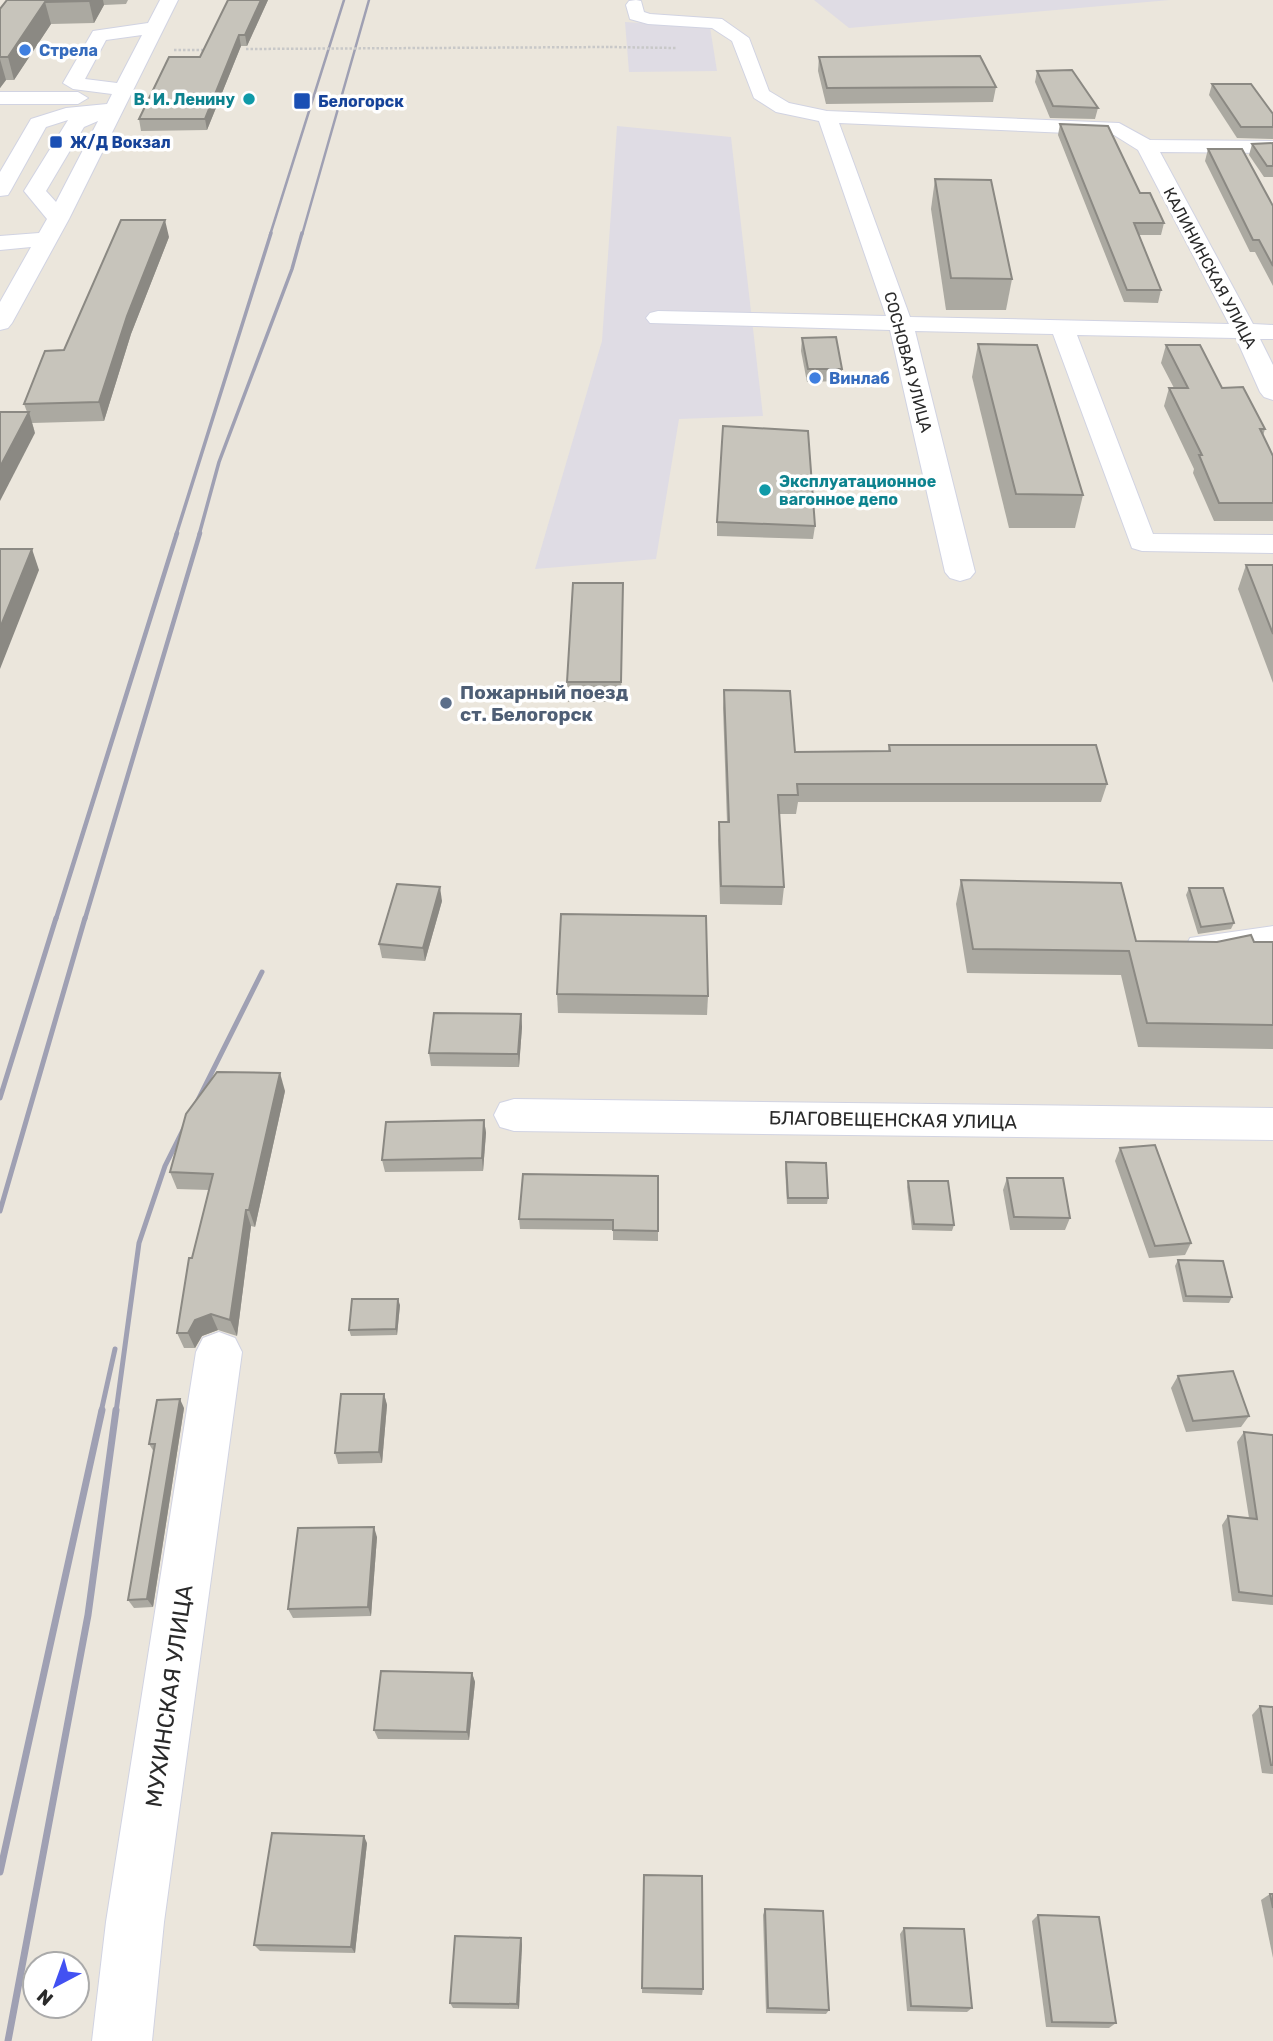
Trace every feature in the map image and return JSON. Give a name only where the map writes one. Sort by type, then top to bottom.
[{"type":"street","points":[[3,310],[58,219],[169,0]]},
{"type":"street","points":[[635,5],[636,15],[648,19],[716,23],[740,38],[761,94],[783,108],[827,117],[1119,129],[1146,146],[1273,147]]},
{"type":"street","points":[[118,99],[73,83],[99,35],[155,28]]},
{"type":"street","points":[[0,98],[118,99]]},
{"type":"street","points":[[58,219],[0,191],[38,123],[118,99]]},
{"type":"street","points":[[58,219],[35,191],[76,123],[118,99]]},
{"type":"street","name":"СОСНОВАЯ УЛИЦА","points":[[827,117],[901,325],[960,572]]},
{"type":"street","name":"КАЛИНИНСКАЯ УЛИЦА","points":[[1146,146],[1244,330],[1273,392]]},
{"type":"street","points":[[0,243],[47,239]]},
{"type":"street","points":[[657,318],[1273,332]]},
{"type":"street","points":[[1062,327],[1142,542],[1273,544]]},
{"type":"street","points":[[1203,948],[1273,939]]},
{"type":"street","name":"БЛАГОВЕЩЕНСКАЯ УЛИЦА","points":[[514,1115],[1273,1124]]},
{"type":"street","name":"МУХИНСКАЯ УЛИЦА","points":[[122,2041],[135,1922],[219,1352]]},
{"type":"path","points":[[246,49],[668,48]]},
{"type":"shaded area","points":[[814,0],[1170,0],[849,28]]},
{"type":"shaded area","points":[[625,22],[710,27],[717,71],[629,72]]},
{"type":"shaded area","points":[[617,126],[731,137],[763,416],[679,419],[656,559],[535,569],[602,341]]},
{"type":"building","points":[[7,0],[90,0],[45,2],[8,57],[0,57],[0,9]]},
{"type":"building","points":[[228,0],[261,0],[245,35],[239,35],[205,119],[139,119],[169,57],[200,57]]},
{"type":"building","points":[[980,56],[996,87],[827,88],[819,57]]},
{"type":"building","points":[[1072,70],[1098,108],[1053,106],[1037,71]]},
{"type":"building","points":[[1212,84],[1251,84],[1273,114],[1273,127],[1241,127]]},
{"type":"building","points":[[1060,124],[1108,126],[1140,193],[1150,193],[1164,223],[1134,223],[1161,290],[1127,290]]},
{"type":"building","points":[[1273,143],[1273,166],[1267,166],[1252,144]]},
{"type":"building","points":[[1208,149],[1242,149],[1273,206],[1273,266],[1259,240],[1253,240]]},
{"type":"building","points":[[935,179],[991,180],[1012,279],[951,278]]},
{"type":"building","points":[[121,220],[165,220],[127,316],[99,402],[24,404],[45,351],[64,350]]},
{"type":"building","points":[[836,337],[842,369],[808,369],[802,338]]},
{"type":"building","points":[[978,344],[1037,345],[1083,495],[1016,494]]},
{"type":"building","points":[[1166,345],[1200,345],[1222,388],[1243,387],[1265,429],[1260,429],[1273,456],[1273,503],[1219,503],[1199,455],[1202,455],[1169,388],[1188,388]]},
{"type":"building","points":[[0,412],[29,412],[0,467]]},
{"type":"building","name":"Эксплуатационное вагонное депо","points":[[723,426],[808,431],[815,526],[717,522]]},
{"type":"building","points":[[0,549],[32,549],[0,628]]},
{"type":"building","points":[[1246,565],[1273,565],[1273,634]]},
{"type":"building","points":[[573,583],[623,583],[621,682],[567,682]]},
{"type":"building","points":[[724,690],[790,691],[795,752],[890,751],[889,745],[1096,745],[1107,784],[797,784],[798,795],[778,795],[784,887],[721,886],[719,822],[729,822]]},
{"type":"building","points":[[961,880],[1121,883],[1136,941],[1217,942],[1251,935],[1254,942],[1273,942],[1273,1025],[1147,1023],[1129,951],[973,949]]},
{"type":"building","points":[[397,884],[440,887],[423,948],[379,944]]},
{"type":"building","points":[[1189,888],[1223,888],[1234,923],[1201,927]]},
{"type":"building","points":[[561,914],[706,916],[708,996],[557,994]]},
{"type":"building","points":[[434,1013],[521,1014],[518,1054],[429,1053]]},
{"type":"building","points":[[217,1072],[280,1073],[249,1210],[246,1210],[230,1320],[211,1314],[195,1320],[188,1333],[177,1333],[189,1258],[192,1258],[213,1174],[170,1172],[186,1114]]},
{"type":"building","points":[[484,1120],[482,1158],[382,1160],[386,1122]]},
{"type":"building","points":[[1155,1145],[1191,1243],[1155,1246],[1120,1148]]},
{"type":"building","points":[[786,1162],[826,1163],[828,1198],[788,1198]]},
{"type":"building","points":[[523,1174],[658,1176],[658,1231],[613,1230],[613,1220],[519,1219]]},
{"type":"building","points":[[1007,1178],[1063,1178],[1070,1218],[1014,1217]]},
{"type":"building","points":[[908,1181],[948,1181],[954,1225],[914,1224]]},
{"type":"building","points":[[1178,1260],[1223,1261],[1232,1297],[1186,1296]]},
{"type":"building","points":[[352,1299],[398,1299],[396,1329],[349,1330]]},
{"type":"building","points":[[1233,1371],[1249,1416],[1193,1421],[1178,1376]]},
{"type":"building","points":[[341,1394],[384,1394],[379,1452],[335,1453]]},
{"type":"building","points":[[180,1399],[147,1599],[128,1600],[155,1444],[149,1444],[157,1400]]},
{"type":"building","points":[[1244,1432],[1273,1435],[1273,1596],[1239,1592],[1228,1516],[1257,1519]]},
{"type":"building","points":[[374,1527],[368,1607],[288,1609],[298,1528]]},
{"type":"building","points":[[381,1671],[472,1673],[467,1732],[374,1730]]},
{"type":"building","points":[[1260,1706],[1273,1707],[1273,1765],[1271,1765]]},
{"type":"building","points":[[272,1833],[364,1836],[351,1947],[254,1945]]},
{"type":"building","points":[[644,1875],[702,1876],[703,1989],[642,1988]]},
{"type":"building","points":[[765,1909],[823,1911],[829,2010],[768,2008]]},
{"type":"building","points":[[1038,1915],[1099,1917],[1116,2023],[1052,2022]]},
{"type":"building","points":[[904,1928],[964,1929],[972,2008],[911,2006]]},
{"type":"building","points":[[455,1936],[521,1938],[517,2004],[450,2003]]},
{"type":"railway","points":[[270,235],[344,0]]},
{"type":"railway","points":[[302,235],[369,0]]},
{"type":"railway","points":[[176,535],[271,233]]},
{"type":"railway","points":[[199,535],[219,462],[292,269],[302,233]]},
{"type":"railway","points":[[56,919],[177,533]]},
{"type":"railway","points":[[85,919],[200,533]]},
{"type":"railway","points":[[0,1098],[56,918]]},
{"type":"railway","points":[[0,1211],[85,918]]},
{"type":"railway","points":[[116,1412],[139,1243],[165,1166],[262,972]]},
{"type":"railway","points":[[101,1412],[115,1349]]},
{"type":"railway","points":[[0,1872],[102,1410]]},
{"type":"railway","points":[[8,2041],[88,1615],[116,1410]]},
{"type":"place","name":"Стрела","points":[[25,50]]},
{"type":"place","name":"В. И. Ленину","points":[[249,99]]},
{"type":"place","name":"Белогорск","points":[[302,101]]},
{"type":"place","name":"Ж/Д Вокзал","points":[[56,142]]},
{"type":"place","name":"Винлаб","points":[[815,378]]},
{"type":"place","name":"Эксплуатационное вагонное депо","points":[[765,490]]},
{"type":"place","name":"Пожарный поезд ст. Белогорск","points":[[446,703]]}]
